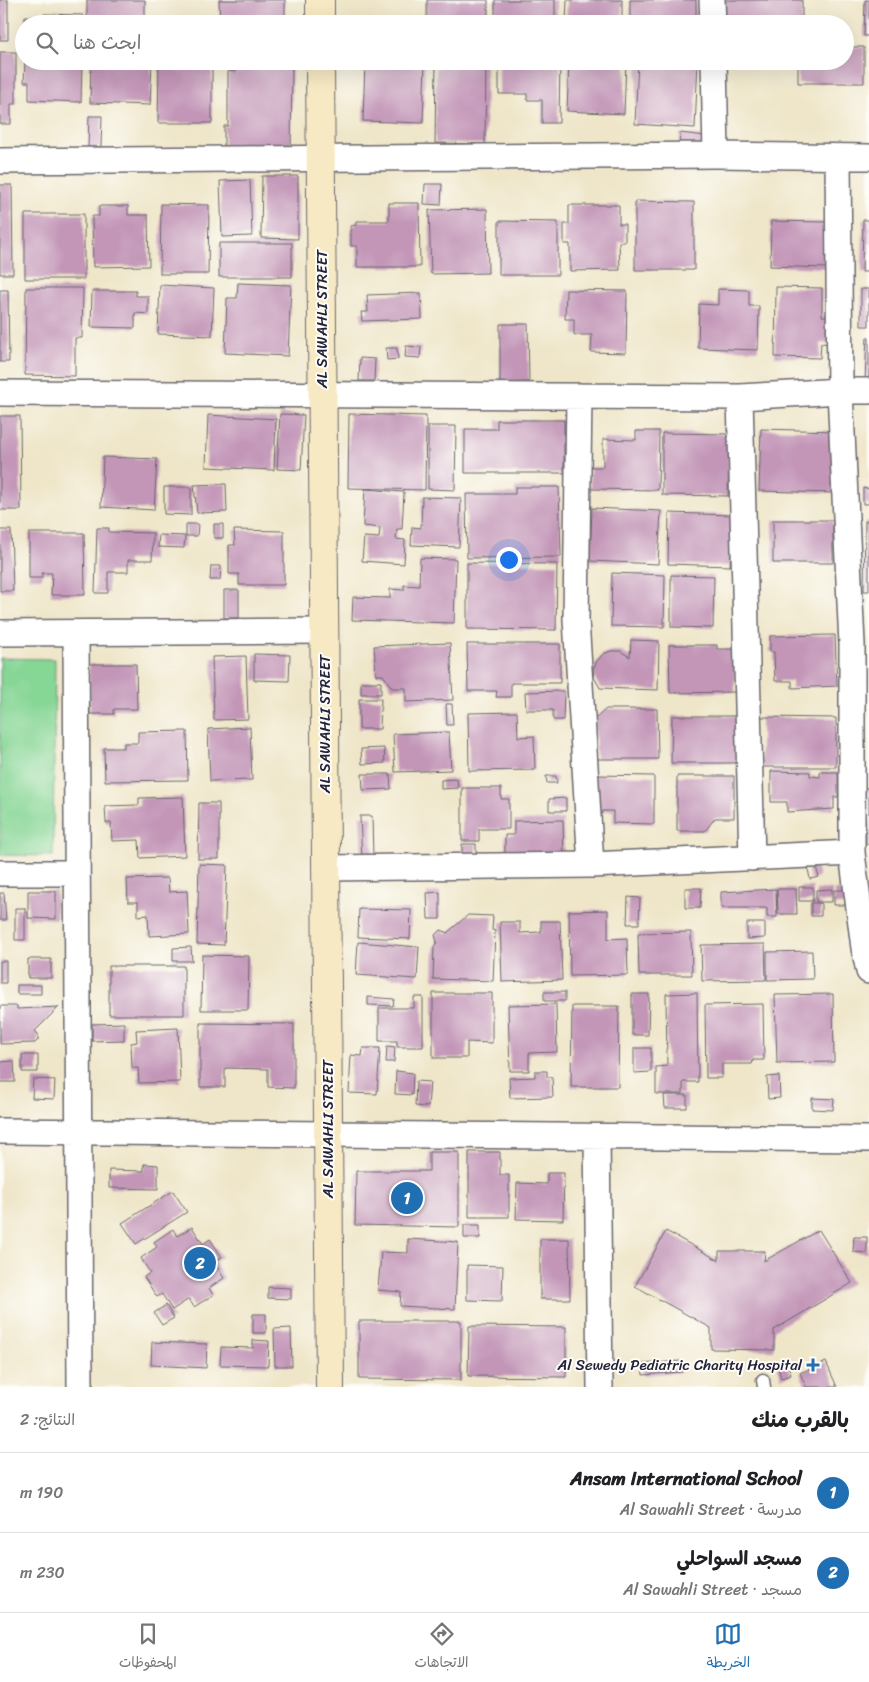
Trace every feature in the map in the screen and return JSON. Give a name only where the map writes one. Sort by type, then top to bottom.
[{"type":"street","points":[[320,0],[320,15]]},
{"type":"street","points":[[712,0],[713,15]]},
{"type":"street","name":"AL SAWAHLI STREET","points":[[320,70],[330,1387]]},
{"type":"street","points":[[714,70],[716,155]]},
{"type":"street","points":[[0,161],[716,155],[869,157]]},
{"type":"street","points":[[838,157],[840,391],[860,643],[861,768],[852,853],[867,956]]},
{"type":"street","points":[[0,394],[740,397],[869,391]]},
{"type":"street","points":[[579,396],[576,619],[591,865]]},
{"type":"street","points":[[740,397],[752,858]]},
{"type":"street","points":[[0,633],[325,631]]},
{"type":"street","points":[[76,633],[80,1387]]},
{"type":"street","points":[[326,868],[591,865],[852,853]]},
{"type":"street","points":[[0,873],[76,873]]},
{"type":"street","points":[[0,1131],[869,1139]]},
{"type":"street","points":[[597,1137],[600,1387]]},
{"type":"green space","points":[[0,658],[55,659],[53,856],[0,855]]},
{"type":"building","points":[[0,0],[8,0],[8,40],[0,40]]},
{"type":"building","points":[[87,0],[145,0],[145,15],[87,15]]},
{"type":"building","points":[[219,0],[285,0],[285,15],[220,15]]},
{"type":"building","points":[[427,0],[488,0],[488,15],[427,15]]},
{"type":"building","points":[[495,0],[555,0],[555,15],[495,15]]},
{"type":"building","points":[[567,0],[622,0],[622,15],[566,15]]},
{"type":"building","points":[[630,0],[696,0],[696,15],[630,15]]},
{"type":"building","points":[[724,0],[802,0],[802,15],[723,15]]},
{"type":"building","points":[[865,0],[869,0],[869,36],[864,36]]},
{"type":"building","points":[[44,14],[83,15],[44,15]]},
{"type":"building","points":[[854,47],[864,47],[864,83],[798,83],[798,70],[854,70]]},
{"type":"building","points":[[0,52],[15,52],[16,104],[11,104],[11,124],[0,124]]},
{"type":"building","points":[[25,70],[82,70],[81,102],[29,100],[29,82],[24,82]]},
{"type":"building","points":[[91,70],[152,70],[150,105],[90,103]]},
{"type":"building","points":[[159,70],[212,70],[212,123],[158,123]]},
{"type":"building","points":[[236,70],[292,70],[291,151],[224,150],[224,126],[228,126],[228,71],[236,72]]},
{"type":"building","points":[[365,70],[425,70],[423,123],[363,121]]},
{"type":"building","points":[[436,70],[486,70],[485,144],[435,143]]},
{"type":"building","points":[[499,70],[560,70],[559,123],[542,123],[542,100],[527,100],[527,94],[499,94]]},
{"type":"building","points":[[569,70],[626,70],[624,114],[567,111]]},
{"type":"building","points":[[638,70],[698,70],[695,128],[635,124]]},
{"type":"building","points":[[89,116],[102,116],[101,147],[88,147]]},
{"type":"building","points":[[680,133],[706,136],[705,155],[678,153]]},
{"type":"building","points":[[262,176],[298,176],[298,239],[261,238]]},
{"type":"building","points":[[250,180],[252,236],[222,237],[220,181]]},
{"type":"building","points":[[425,184],[442,184],[441,205],[424,204]]},
{"type":"building","points":[[0,185],[12,185],[13,274],[0,274]]},
{"type":"building","points":[[635,201],[694,202],[694,270],[635,270]]},
{"type":"building","points":[[389,203],[419,203],[420,267],[357,267],[357,246],[351,246],[351,226],[356,225],[356,221],[389,221]]},
{"type":"building","points":[[161,204],[209,205],[208,274],[160,274]]},
{"type":"building","points":[[569,205],[619,205],[619,224],[625,224],[625,242],[619,242],[620,270],[570,271],[570,244],[564,244],[564,224],[569,224]]},
{"type":"building","points":[[99,206],[128,206],[128,215],[148,215],[149,266],[93,267],[92,216],[99,216]]},
{"type":"building","points":[[487,209],[488,273],[431,274],[429,210]]},
{"type":"building","points":[[25,214],[84,214],[84,279],[25,279]]},
{"type":"building","points":[[863,220],[869,220],[869,272],[862,272]]},
{"type":"building","points":[[499,221],[558,222],[558,275],[499,275]]},
{"type":"building","points":[[771,221],[828,222],[827,268],[770,266]]},
{"type":"building","points":[[219,243],[292,243],[292,277],[219,277]]},
{"type":"building","points":[[238,283],[291,285],[288,356],[225,353],[227,298],[237,298]]},
{"type":"building","points":[[160,285],[214,288],[212,336],[158,334]]},
{"type":"building","points":[[776,287],[822,288],[822,316],[834,317],[833,344],[821,343],[820,358],[775,357]]},
{"type":"building","points":[[26,288],[83,288],[82,338],[75,338],[75,376],[25,375]]},
{"type":"building","points":[[718,289],[749,290],[749,306],[759,306],[758,350],[698,348],[699,304],[718,305]]},
{"type":"building","points":[[861,289],[869,289],[869,326],[861,326]]},
{"type":"building","points":[[0,290],[8,290],[9,362],[0,362]]},
{"type":"building","points":[[566,290],[627,291],[626,353],[591,352],[592,335],[574,335],[574,319],[565,319]]},
{"type":"building","points":[[92,291],[136,291],[136,296],[148,296],[148,314],[135,313],[135,328],[91,327]]},
{"type":"building","points":[[421,293],[422,319],[362,321],[361,312],[368,312],[367,295]]},
{"type":"building","points":[[500,324],[528,324],[529,382],[500,383]]},
{"type":"building","points":[[867,337],[869,338],[869,381],[865,381]]},
{"type":"building","points":[[406,346],[421,347],[420,358],[405,357]]},
{"type":"building","points":[[386,348],[397,348],[398,359],[387,360]]},
{"type":"building","points":[[360,358],[375,359],[374,381],[359,381]]},
{"type":"building","points":[[280,414],[304,415],[301,470],[277,469]]},
{"type":"building","points":[[349,414],[426,416],[425,490],[348,488]]},
{"type":"building","points":[[208,415],[276,419],[274,470],[206,467]]},
{"type":"building","points":[[0,416],[20,416],[21,510],[0,510]]},
{"type":"building","points":[[497,420],[564,420],[564,473],[465,473],[465,429],[497,429]]},
{"type":"building","points":[[428,426],[456,426],[455,490],[428,489]]},
{"type":"building","points":[[761,429],[836,431],[834,493],[759,491]]},
{"type":"building","points":[[636,431],[659,431],[658,490],[590,489],[590,467],[603,467],[603,439],[636,440]]},
{"type":"building","points":[[662,433],[729,434],[728,496],[662,495]]},
{"type":"building","points":[[103,457],[157,459],[154,510],[101,507]]},
{"type":"building","points":[[226,484],[227,512],[197,513],[194,485]]},
{"type":"building","points":[[164,487],[191,487],[191,515],[164,514]]},
{"type":"building","points":[[515,487],[559,487],[561,557],[467,558],[466,494],[515,494]]},
{"type":"building","points":[[863,488],[869,489],[869,504],[863,504]]},
{"type":"building","points":[[365,489],[404,492],[402,529],[397,529],[396,539],[405,540],[404,564],[362,561],[364,537],[379,538],[380,528],[363,526]]},
{"type":"building","points":[[422,497],[461,498],[459,547],[411,545],[412,527],[421,528]]},
{"type":"building","points":[[592,508],[661,511],[658,564],[590,561]]},
{"type":"building","points":[[669,513],[732,515],[730,566],[668,564]]},
{"type":"building","points":[[773,520],[833,520],[833,563],[773,563]]},
{"type":"building","points":[[865,521],[869,521],[869,591],[864,591]]},
{"type":"building","points":[[186,524],[198,524],[197,536],[186,536]]},
{"type":"building","points":[[214,524],[223,524],[223,538],[214,538]]},
{"type":"building","points":[[97,528],[109,528],[109,532],[153,533],[152,560],[128,560],[128,572],[108,572],[108,593],[95,593]]},
{"type":"building","points":[[0,530],[11,530],[13,591],[0,591]]},
{"type":"building","points":[[234,530],[284,531],[284,585],[239,585],[239,574],[229,574],[229,545],[235,545]]},
{"type":"building","points":[[29,533],[84,533],[85,595],[51,595],[52,573],[42,573],[42,578],[29,578]]},
{"type":"building","points":[[159,535],[185,536],[184,548],[158,547]]},
{"type":"building","points":[[420,558],[456,559],[454,623],[352,620],[353,597],[390,598],[390,589],[404,590],[404,585],[419,586]]},
{"type":"building","points":[[467,563],[557,564],[556,630],[467,629]]},
{"type":"building","points":[[211,566],[221,566],[220,580],[210,580]]},
{"type":"building","points":[[612,573],[665,575],[664,627],[611,626]]},
{"type":"building","points":[[671,575],[714,576],[713,628],[671,627]]},
{"type":"building","points":[[224,590],[239,590],[239,618],[224,618]]},
{"type":"building","points":[[835,635],[837,686],[792,688],[792,681],[775,681],[774,652],[770,652],[770,636]]},
{"type":"building","points":[[631,640],[659,641],[658,690],[600,688],[594,677],[593,669],[597,661],[603,654],[611,651],[620,651],[630,657]]},
{"type":"building","points":[[450,643],[453,700],[406,702],[406,688],[392,688],[383,675],[376,675],[374,646]]},
{"type":"building","points":[[467,644],[560,644],[560,683],[511,683],[511,697],[496,697],[497,691],[468,691]]},
{"type":"building","points":[[669,645],[717,645],[717,649],[735,649],[735,692],[670,693]]},
{"type":"building","points":[[254,654],[290,655],[289,681],[254,680]]},
{"type":"building","points":[[246,656],[248,719],[214,720],[212,657]]},
{"type":"building","points":[[89,664],[136,664],[137,709],[114,709],[114,714],[90,714]]},
{"type":"building","points":[[361,682],[381,682],[381,694],[361,694]]},
{"type":"building","points":[[564,691],[563,720],[553,720],[553,710],[526,710],[525,692]]},
{"type":"building","points":[[359,699],[381,699],[380,729],[359,729]]},
{"type":"building","points":[[446,704],[452,704],[453,725],[447,725]]},
{"type":"building","points":[[606,709],[657,709],[658,759],[596,759],[595,719]]},
{"type":"building","points":[[517,712],[518,737],[534,736],[535,770],[469,771],[468,713]]},
{"type":"building","points":[[672,716],[737,716],[737,763],[671,763]]},
{"type":"building","points":[[761,717],[836,718],[836,767],[761,767]]},
{"type":"building","points":[[250,727],[252,780],[210,781],[208,729]]},
{"type":"building","points":[[187,731],[188,780],[105,781],[104,748],[124,748],[124,743],[138,743],[138,732]]},
{"type":"building","points":[[449,732],[451,770],[395,772],[393,734]]},
{"type":"building","points":[[384,748],[385,763],[362,764],[361,749]]},
{"type":"building","points":[[771,771],[810,772],[810,776],[820,777],[820,772],[838,772],[838,797],[834,797],[834,809],[787,812],[787,802],[771,802]]},
{"type":"building","points":[[362,774],[390,774],[391,789],[363,790]]},
{"type":"building","points":[[594,775],[654,776],[654,824],[613,823],[613,811],[603,811],[601,817],[597,819]]},
{"type":"building","points":[[546,776],[556,776],[557,783],[547,783]]},
{"type":"building","points":[[677,776],[734,776],[734,818],[715,818],[705,831],[677,831]]},
{"type":"building","points":[[457,779],[458,788],[441,789],[441,780]]},
{"type":"building","points":[[462,788],[501,788],[501,799],[509,799],[509,829],[479,829],[479,841],[462,841]]},
{"type":"building","points":[[865,788],[869,788],[869,844],[866,844]]},
{"type":"building","points":[[183,797],[185,856],[140,858],[139,840],[112,841],[111,823],[106,823],[105,806],[139,805],[139,798]]},
{"type":"building","points":[[566,798],[566,811],[549,811],[549,799]]},
{"type":"building","points":[[199,803],[219,803],[219,859],[198,859]]},
{"type":"building","points":[[360,816],[372,816],[373,859],[362,859]]},
{"type":"building","points":[[563,820],[564,861],[505,862],[505,835],[514,835],[514,821]]},
{"type":"building","points":[[462,844],[476,844],[476,855],[462,855]]},
{"type":"building","points":[[199,864],[227,865],[224,945],[197,944]]},
{"type":"building","points":[[816,867],[819,877],[810,879],[808,869]]},
{"type":"building","points":[[168,878],[169,892],[187,891],[189,934],[149,936],[148,915],[138,916],[138,902],[128,902],[127,879]]},
{"type":"building","points":[[799,887],[813,887],[813,901],[799,901]]},
{"type":"building","points":[[685,888],[701,888],[700,908],[685,908]]},
{"type":"building","points":[[776,889],[777,917],[767,917],[767,908],[721,908],[721,892]]},
{"type":"building","points":[[777,889],[796,889],[797,914],[778,914]]},
{"type":"building","points":[[832,889],[832,902],[816,902],[816,890]]},
{"type":"building","points":[[834,890],[847,890],[847,905],[834,905]]},
{"type":"building","points":[[28,891],[56,891],[56,919],[28,918]]},
{"type":"building","points":[[440,892],[440,919],[428,919],[427,893]]},
{"type":"building","points":[[0,893],[4,893],[6,920],[0,920]]},
{"type":"building","points":[[628,897],[640,898],[639,924],[627,924]]},
{"type":"building","points":[[811,903],[821,903],[821,916],[811,916]]},
{"type":"building","points":[[15,908],[25,908],[25,940],[15,940]]},
{"type":"building","points":[[359,909],[411,910],[410,939],[358,937]]},
{"type":"building","points":[[608,910],[608,939],[627,938],[628,975],[570,976],[569,911]]},
{"type":"building","points":[[468,915],[493,916],[492,930],[495,931],[493,981],[433,979],[434,947],[437,942],[435,935],[442,930],[447,933]]},
{"type":"building","points":[[541,921],[560,921],[562,980],[502,982],[500,922],[520,922],[520,933],[541,932]]},
{"type":"building","points":[[747,923],[765,923],[765,938],[747,939]]},
{"type":"building","points":[[691,932],[692,975],[639,975],[638,933]]},
{"type":"building","points":[[358,942],[419,947],[417,979],[356,975]]},
{"type":"building","points":[[765,944],[766,980],[702,981],[701,945]]},
{"type":"building","points":[[191,947],[192,961],[173,961],[173,948]]},
{"type":"building","points":[[812,951],[813,979],[767,980],[767,952]]},
{"type":"building","points":[[202,955],[249,956],[248,1010],[201,1010]]},
{"type":"building","points":[[28,959],[51,959],[51,978],[28,978]]},
{"type":"building","points":[[0,961],[6,961],[6,983],[0,983]]},
{"type":"building","points":[[109,966],[184,966],[184,1015],[109,1015]]},
{"type":"building","points":[[17,985],[41,985],[41,994],[17,994]]},
{"type":"building","points":[[544,992],[565,992],[565,1001],[544,1001]]},
{"type":"building","points":[[433,993],[492,993],[492,1043],[467,1042],[467,1058],[433,1058]]},
{"type":"building","points":[[697,993],[698,1082],[683,1082],[683,1094],[656,1094],[656,1067],[667,1066],[666,994]]},
{"type":"building","points":[[632,994],[649,994],[648,1035],[632,1035]]},
{"type":"building","points":[[833,994],[834,1062],[777,1063],[775,995]]},
{"type":"building","points":[[368,997],[394,999],[393,1006],[368,1005]]},
{"type":"building","points":[[414,997],[423,997],[423,1047],[397,1047],[397,1041],[379,1041],[379,1008],[414,1008]]},
{"type":"building","points":[[556,1004],[557,1052],[529,1053],[529,1071],[510,1071],[508,1005]]},
{"type":"building","points":[[763,1004],[764,1060],[753,1060],[752,1064],[722,1064],[722,1078],[706,1078],[705,1005]]},
{"type":"building","points":[[0,1006],[17,1006],[17,1009],[59,1007],[35,1031],[38,1034],[38,1040],[35,1043],[0,1044]]},
{"type":"building","points":[[572,1006],[619,1006],[618,1087],[571,1087]]},
{"type":"building","points":[[124,1023],[124,1040],[92,1041],[92,1024]]},
{"type":"building","points":[[200,1023],[294,1024],[294,1088],[268,1087],[268,1069],[225,1068],[225,1087],[200,1087]]},
{"type":"building","points":[[178,1028],[180,1082],[139,1083],[138,1068],[132,1068],[131,1043],[137,1042],[136,1030]]},
{"type":"building","points":[[387,1046],[395,1047],[394,1062],[386,1062]]},
{"type":"building","points":[[363,1048],[380,1048],[377,1094],[349,1093],[351,1055],[362,1056]]},
{"type":"building","points":[[634,1048],[651,1048],[651,1072],[634,1073]]},
{"type":"building","points":[[22,1055],[38,1055],[38,1072],[22,1072]]},
{"type":"building","points":[[14,1061],[15,1082],[0,1082],[0,1062]]},
{"type":"building","points":[[396,1071],[413,1073],[412,1095],[395,1094]]},
{"type":"building","points":[[535,1071],[547,1071],[547,1077],[552,1077],[553,1097],[510,1098],[509,1078],[535,1077]]},
{"type":"building","points":[[779,1076],[780,1098],[768,1099],[767,1077]]},
{"type":"building","points":[[33,1079],[55,1080],[54,1099],[32,1098]]},
{"type":"building","points":[[416,1081],[430,1082],[428,1107],[415,1106]]},
{"type":"building","points":[[664,1095],[687,1095],[687,1108],[665,1108]]},
{"type":"building","points":[[812,1098],[834,1099],[833,1110],[812,1109]]},
{"type":"building","points":[[429,1152],[459,1152],[459,1227],[355,1225],[356,1171],[429,1171]]},
{"type":"building","points":[[469,1152],[500,1152],[500,1175],[509,1175],[509,1217],[469,1217]]},
{"type":"building","points":[[144,1164],[158,1165],[158,1189],[109,1188],[109,1170],[144,1171]]},
{"type":"building","points":[[547,1173],[564,1173],[563,1220],[516,1219],[517,1183],[547,1184]]},
{"type":"building","points":[[173,1191],[187,1212],[136,1244],[122,1223]]},
{"type":"building","points":[[464,1225],[480,1225],[480,1238],[464,1238]]},
{"type":"building","points":[[192,1227],[203,1244],[210,1239],[222,1257],[214,1262],[224,1278],[209,1288],[213,1295],[194,1307],[189,1299],[172,1310],[162,1294],[157,1297],[144,1277],[150,1273],[141,1258],[157,1247],[154,1242],[173,1229],[177,1236]]},
{"type":"building","points":[[819,1230],[852,1283],[774,1330],[774,1350],[711,1349],[711,1328],[635,1286],[666,1231],[718,1260],[719,1251],[765,1251],[764,1261]]},
{"type":"building","points":[[854,1237],[867,1237],[867,1253],[853,1252]]},
{"type":"building","points":[[408,1239],[458,1242],[455,1309],[400,1306],[401,1292],[378,1290],[381,1252],[408,1253]]},
{"type":"building","points":[[540,1239],[569,1239],[570,1299],[540,1299]]},
{"type":"building","points":[[467,1265],[503,1266],[502,1301],[467,1300]]},
{"type":"building","points":[[268,1287],[291,1288],[291,1299],[268,1298]]},
{"type":"building","points":[[166,1305],[174,1318],[162,1325],[154,1313]]},
{"type":"building","points":[[253,1314],[266,1314],[266,1333],[253,1333]]},
{"type":"building","points":[[359,1321],[461,1321],[461,1380],[359,1379]]},
{"type":"building","points":[[469,1326],[566,1327],[566,1377],[468,1376]]},
{"type":"building","points":[[291,1328],[292,1366],[275,1366],[274,1329]]},
{"type":"building","points":[[253,1340],[269,1341],[268,1366],[220,1365],[221,1347],[253,1348]]},
{"type":"building","points":[[152,1342],[207,1344],[206,1368],[151,1365]]},
{"type":"building","points":[[681,1361],[682,1372],[643,1375],[642,1364]]},
{"type":"building","points":[[826,1362],[837,1387],[806,1387],[800,1373]]},
{"type":"building","points":[[788,1364],[791,1375],[781,1378],[778,1367]]},
{"type":"place","name":"Ansam International School","points":[[407,1198]]},
{"type":"place","name":"مسجد السواحلي","points":[[200,1263]]},
{"type":"place","name":"Al Sewedy Pediatric Charity Hospital","points":[[813,1365]]}]
